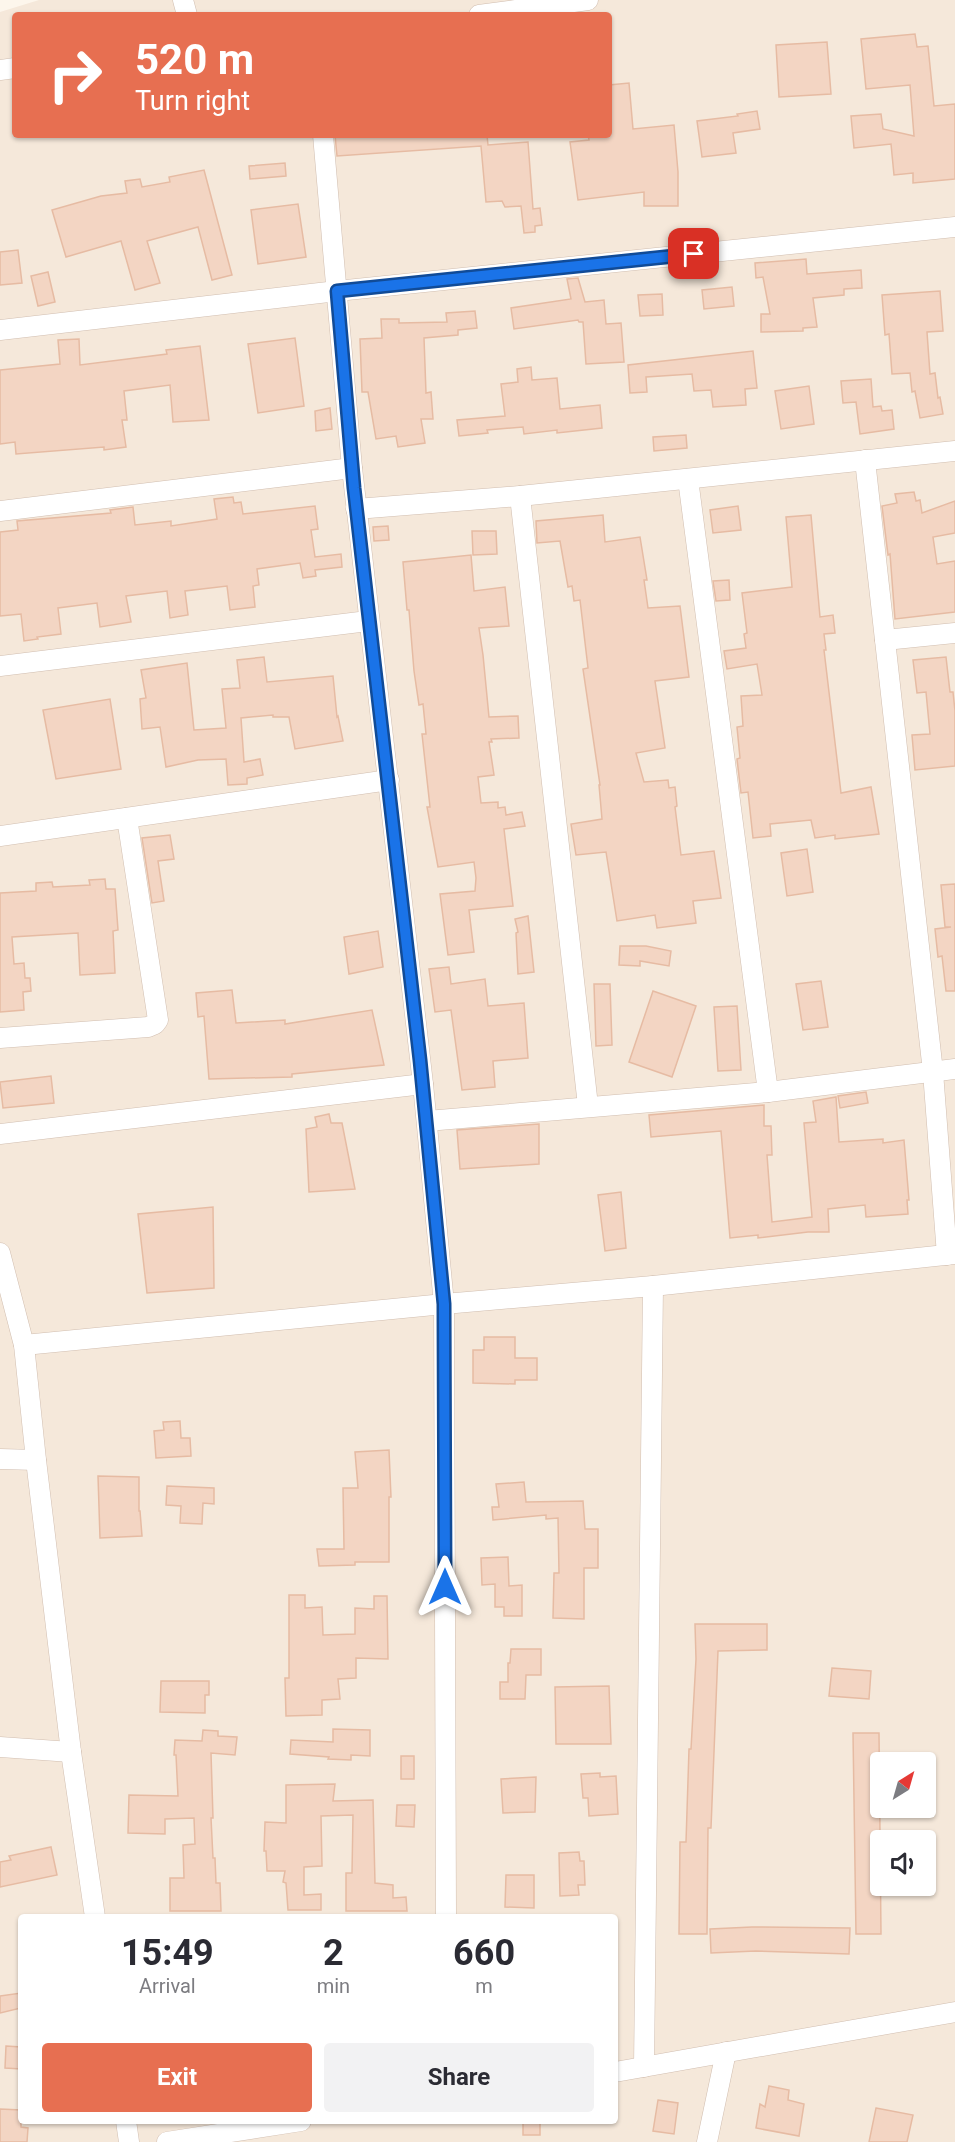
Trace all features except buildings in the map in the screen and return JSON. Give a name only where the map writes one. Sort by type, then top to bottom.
[{"type":"street","points":[[501,12],[588,0]]},
{"type":"street","points":[[323,138],[356,509],[423,1084],[444,1304],[446,1914]]},
{"type":"street","points":[[0,330],[337,291],[955,227]]},
{"type":"street","points":[[356,509],[520,496],[955,451]]},
{"type":"street","points":[[24,1345],[653,1286],[951,1255],[865,460]]},
{"type":"street","points":[[0,511],[352,468]]},
{"type":"street","points":[[688,479],[768,1092]]},
{"type":"street","points":[[520,496],[588,1106]]},
{"type":"street","points":[[0,666],[368,621]]},
{"type":"street","points":[[885,640],[955,633]]},
{"type":"street","points":[[0,836],[389,780]]},
{"type":"street","points":[[0,1038],[148,1027],[158,1020],[127,818]]},
{"type":"street","points":[[427,1121],[768,1092],[955,1069]]},
{"type":"street","points":[[0,1134],[423,1084]]},
{"type":"street","points":[[0,1253],[24,1345],[71,1752],[95,1914]]},
{"type":"street","points":[[644,2067],[653,1286]]},
{"type":"street","points":[[0,1459],[36,1460]]},
{"type":"street","points":[[0,1747],[71,1752]]},
{"type":"street","points":[[618,2071],[955,2012]]},
{"type":"street","points":[[707,2142],[726,2052]]},
{"type":"street","points":[[126,2124],[129,2142]]},
{"type":"street","points":[[167,2142],[282,2124]]},
{"type":"shaded area","points":[[39,0],[955,0],[955,2142],[0,2142],[0,12]]},
{"type":"route","points":[[445,1587],[444,1304],[389,780],[368,621],[337,291],[694,254]]}]
